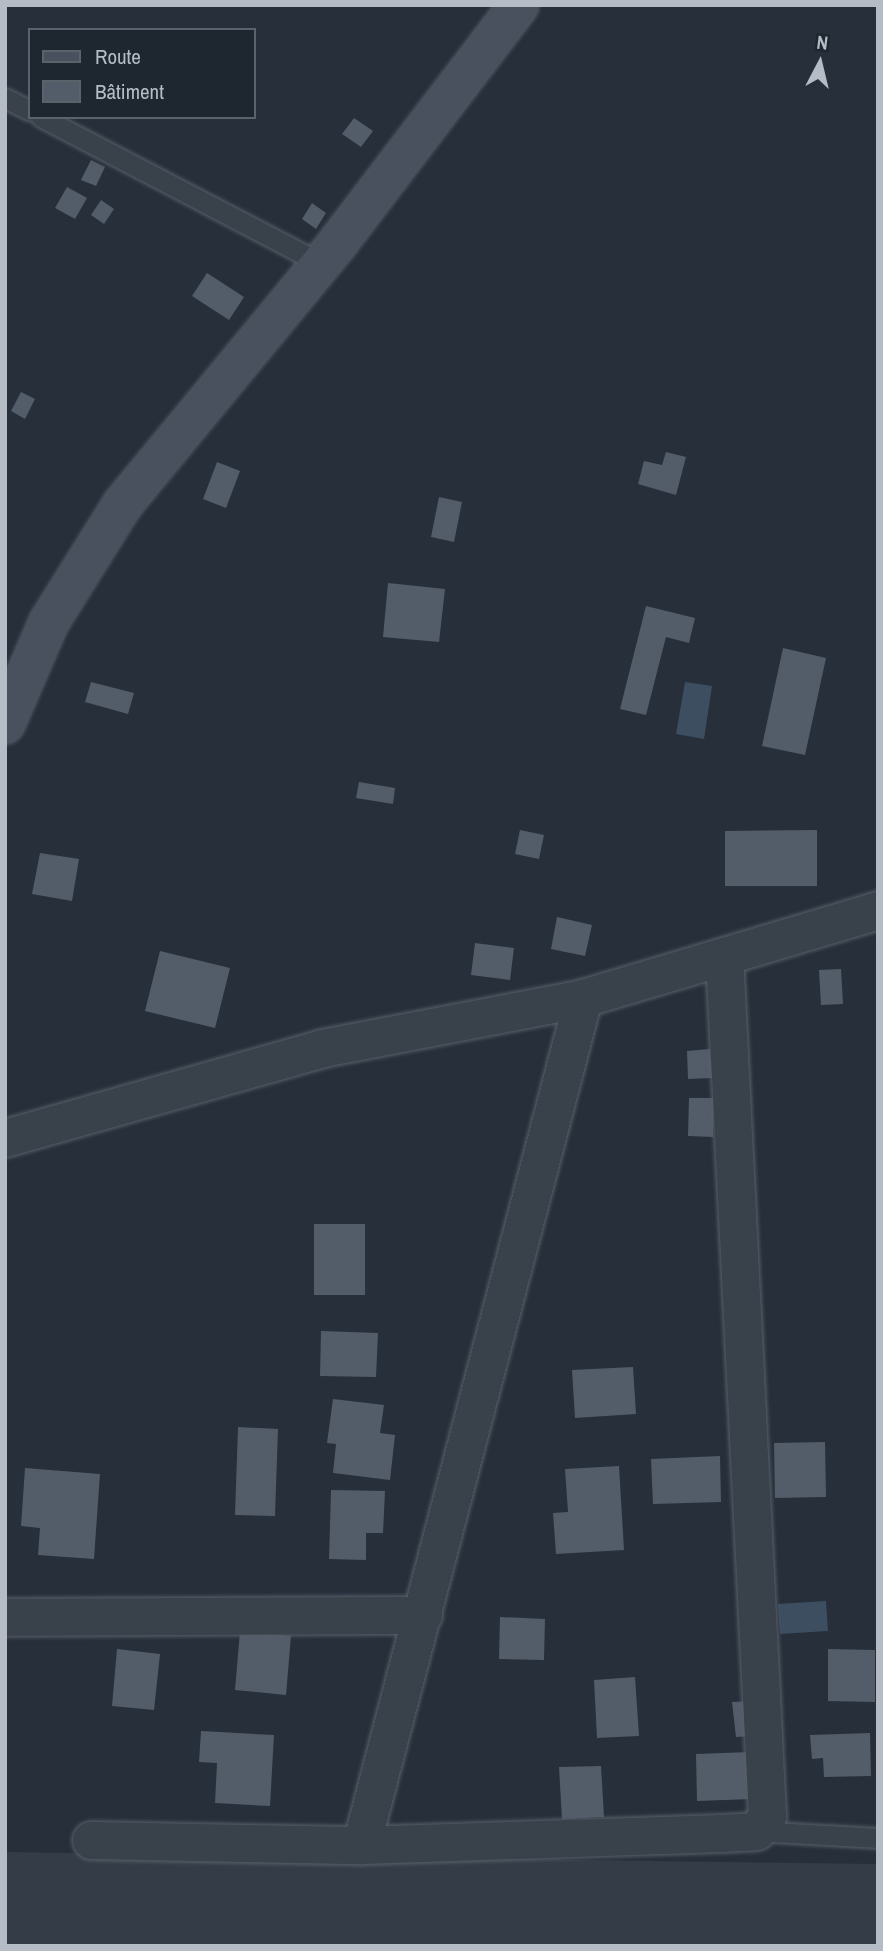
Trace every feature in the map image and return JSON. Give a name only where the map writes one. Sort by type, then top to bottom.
[{"type":"street","points":[[5,724],[49,622],[122,505],[322,264],[519,5]]},
{"type":"street","points":[[5,1138],[322,1048],[583,998],[878,910]]},
{"type":"street","points":[[91,1840],[361,1845],[756,1831],[767,1815],[724,956]]},
{"type":"street","points":[[361,1845],[583,998]]},
{"type":"street","points":[[5,1617],[423,1615]]},
{"type":"lane","points":[[5,99],[28,110]]},
{"type":"lane","points":[[45,119],[322,264]]},
{"type":"lane","points":[[756,1831],[878,1838]]},
{"type":"shaded area","points":[[5,1852],[878,1864],[878,1946],[5,1946]]},
{"type":"water","points":[[685,682],[712,686],[704,739],[676,734]]},
{"type":"water","points":[[826,1601],[828,1631],[780,1634],[778,1604]]},
{"type":"building","points":[[354,118],[373,131],[361,147],[342,134]]},
{"type":"building","points":[[91,160],[105,167],[96,186],[81,180]]},
{"type":"building","points":[[67,187],[87,198],[75,219],[55,208]]},
{"type":"building","points":[[101,200],[114,209],[104,224],[91,215]]},
{"type":"building","points":[[312,203],[326,213],[316,229],[302,219]]},
{"type":"building","points":[[207,273],[244,297],[229,320],[192,296]]},
{"type":"building","points":[[21,392],[35,399],[25,419],[11,411]]},
{"type":"building","points":[[666,452],[686,457],[676,495],[638,484],[644,461],[662,465]]},
{"type":"building","points":[[217,462],[240,471],[226,508],[203,499]]},
{"type":"building","points":[[439,497],[462,502],[454,542],[431,537]]},
{"type":"building","points":[[388,583],[445,589],[439,642],[383,637]]},
{"type":"building","points":[[646,606],[695,618],[689,643],[666,637],[646,715],[620,709]]},
{"type":"building","points":[[783,648],[826,658],[805,755],[762,746]]},
{"type":"building","points":[[91,682],[134,693],[128,714],[85,702]]},
{"type":"building","points":[[359,782],[395,788],[393,804],[356,798]]},
{"type":"building","points":[[520,830],[544,835],[539,859],[515,854]]},
{"type":"building","points":[[817,830],[817,886],[725,886],[725,831]]},
{"type":"building","points":[[40,853],[79,859],[72,901],[32,894]]},
{"type":"building","points":[[557,917],[592,925],[585,956],[551,949]]},
{"type":"building","points":[[475,943],[514,948],[510,980],[471,975]]},
{"type":"building","points":[[160,951],[230,968],[215,1028],[145,1011]]},
{"type":"building","points":[[841,969],[843,1004],[821,1005],[819,970]]},
{"type":"building","points":[[710,1049],[712,1078],[688,1079],[687,1051]]},
{"type":"building","points":[[689,1098],[714,1098],[713,1137],[688,1136]]},
{"type":"building","points":[[314,1224],[365,1224],[365,1295],[314,1295]]},
{"type":"building","points":[[321,1331],[378,1333],[376,1377],[320,1376]]},
{"type":"building","points":[[633,1367],[636,1414],[575,1418],[572,1370]]},
{"type":"building","points":[[333,1399],[384,1405],[380,1433],[395,1435],[390,1480],[333,1473],[336,1444],[327,1443]]},
{"type":"building","points":[[238,1427],[278,1429],[275,1516],[235,1515]]},
{"type":"building","points":[[825,1442],[826,1497],[775,1498],[774,1443]]},
{"type":"building","points":[[720,1456],[721,1502],[653,1504],[651,1459]]},
{"type":"building","points":[[619,1466],[624,1550],[556,1554],[553,1513],[568,1512],[565,1469]]},
{"type":"building","points":[[25,1468],[100,1474],[94,1559],[38,1555],[40,1528],[21,1526]]},
{"type":"building","points":[[331,1490],[385,1491],[383,1533],[366,1533],[366,1560],[329,1559]]},
{"type":"building","points":[[500,1617],[545,1619],[544,1660],[499,1659]]},
{"type":"building","points":[[240,1631],[291,1636],[286,1695],[235,1690]]},
{"type":"building","points":[[117,1649],[160,1654],[154,1710],[112,1706]]},
{"type":"building","points":[[828,1649],[875,1650],[875,1702],[828,1701]]},
{"type":"building","points":[[635,1677],[639,1736],[597,1738],[594,1680]]},
{"type":"building","points":[[751,1701],[753,1736],[736,1737],[732,1702]]},
{"type":"building","points":[[201,1731],[274,1735],[270,1806],[215,1803],[217,1763],[199,1762]]},
{"type":"building","points":[[870,1733],[871,1776],[824,1777],[823,1758],[812,1759],[810,1735]]},
{"type":"building","points":[[751,1752],[752,1799],[697,1801],[696,1754]]},
{"type":"building","points":[[601,1766],[604,1817],[562,1819],[559,1767]]}]
